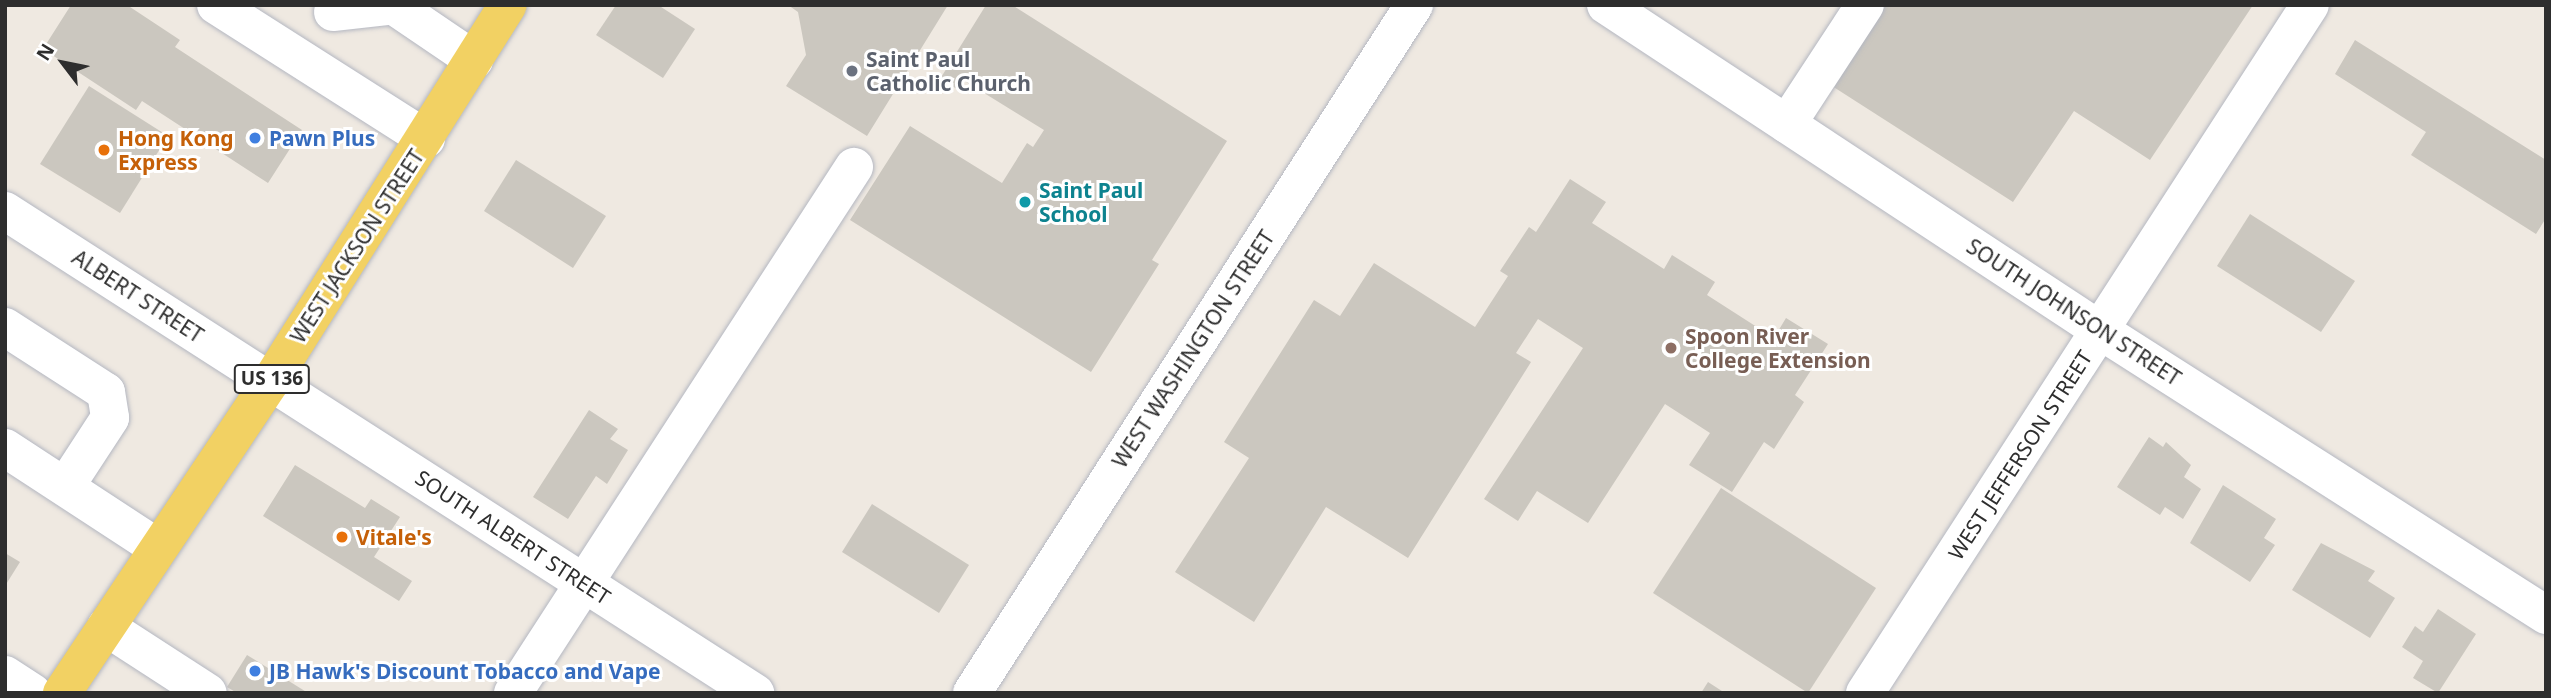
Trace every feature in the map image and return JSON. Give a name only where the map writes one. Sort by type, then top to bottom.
[{"type":"main road","name":"WEST JACKSON STREET","points":[[62,693],[271,381],[508,5]]},
{"type":"street","points":[[216,5],[426,139]]},
{"type":"street","name":"WEST WASHINGTON STREET","points":[[972,693],[1414,5]]},
{"type":"street","name":"SOUTH JOHNSON STREET","points":[[1606,5],[2101,331],[2546,615]]},
{"type":"street","points":[[1787,124],[1865,5]]},
{"type":"street","name":"WEST JEFFERSON STREET","points":[[1865,693],[2310,5]]},
{"type":"street","points":[[333,12],[395,6],[474,60]]},
{"type":"street","points":[[513,693],[854,167]]},
{"type":"street","name":"ALBERT STREET","points":[[5,211],[271,381]]},
{"type":"street","points":[[5,327],[106,392],[110,418],[65,487]]},
{"type":"street","name":"SOUTH ALBERT STREET","points":[[271,381],[755,693]]},
{"type":"street","points":[[5,448],[158,548]]},
{"type":"street","points":[[106,626],[208,693]]},
{"type":"street","points":[[5,675],[33,693]]},
{"type":"building","points":[[71,5],[127,5],[180,40],[175,47],[302,130],[268,183],[142,101],[136,110],[43,49]]},
{"type":"building","points":[[616,5],[658,5],[695,29],[663,78],[596,35]]},
{"type":"building","name":"Saint Paul Catholic Church","points":[[788,5],[948,5],[867,136],[786,86],[806,55],[798,12]]},
{"type":"building","name":"Saint Paul School","points":[[986,5],[1012,5],[1227,141],[1152,260],[1159,264],[1091,372],[850,220],[910,126],[1002,183],[1027,143],[1033,147],[1044,130],[963,80],[957,89],[940,79]]},
{"type":"building","points":[[1886,5],[2253,5],[2150,160],[2074,111],[2013,202],[1832,86]]},
{"type":"building","points":[[2355,40],[2546,160],[2546,218],[2536,234],[2411,155],[2426,132],[2335,74]]},
{"type":"building","name":"Hong Kong Express","points":[[89,86],[168,136],[120,213],[40,164]]},
{"type":"building","points":[[516,160],[606,216],[573,268],[484,211]]},
{"type":"building","points":[[1570,179],[1606,202],[1592,223],[1664,269],[1672,255],[1715,282],[1707,295],[1774,338],[1786,318],[1828,344],[1795,395],[1804,402],[1774,449],[1764,442],[1732,492],[1689,465],[1710,433],[1665,404],[1588,523],[1537,491],[1518,521],[1484,499],[1583,348],[1538,319],[1516,353],[1531,362],[1408,558],[1326,507],[1254,622],[1175,572],[1249,458],[1224,442],[1314,300],[1340,316],[1374,263],[1475,327],[1508,276],[1500,271],[1529,227],[1536,232]]},
{"type":"building","points":[[2250,214],[2355,281],[2321,332],[2217,266]]},
{"type":"building","points":[[589,410],[618,429],[610,439],[628,450],[607,484],[596,476],[568,519],[533,497]]},
{"type":"building","points":[[2149,437],[2163,447],[2166,442],[2191,465],[2184,477],[2201,489],[2183,519],[2165,507],[2160,515],[2117,487]]},
{"type":"building","name":"Vitale's","points":[[295,465],[365,508],[371,499],[400,517],[374,557],[412,581],[399,601],[263,516]]},
{"type":"building","points":[[2223,485],[2276,519],[2264,538],[2275,545],[2250,582],[2190,543]]},
{"type":"building","points":[[1721,488],[1876,588],[1808,693],[1653,593]]},
{"type":"building","points":[[872,504],[969,565],[939,613],[842,552]]},
{"type":"building","points":[[2321,543],[2375,571],[2368,581],[2395,598],[2370,638],[2292,590]]},
{"type":"building","points":[[5,553],[20,562],[5,586]]},
{"type":"building","points":[[2438,609],[2476,634],[2438,693],[2413,678],[2423,661],[2402,647],[2415,626],[2423,632]]},
{"type":"building","name":"JB Hawk's Discount Tobacco and Vape","points":[[247,655],[308,693],[237,693],[227,687]]},
{"type":"building","points":[[1708,682],[1725,693],[1701,693]]},
{"type":"place","name":"Saint Paul Catholic Church","points":[[852,71]]},
{"type":"place","name":"Pawn Plus","points":[[255,138]]},
{"type":"place","name":"Hong Kong Express","points":[[104,150]]},
{"type":"place","name":"Saint Paul School","points":[[1025,202]]},
{"type":"place","name":"Spoon River College Extension","points":[[1671,348]]},
{"type":"place","name":"Vitale's","points":[[342,537]]},
{"type":"place","name":"JB Hawk's Discount Tobacco and Vape","points":[[255,671]]}]
